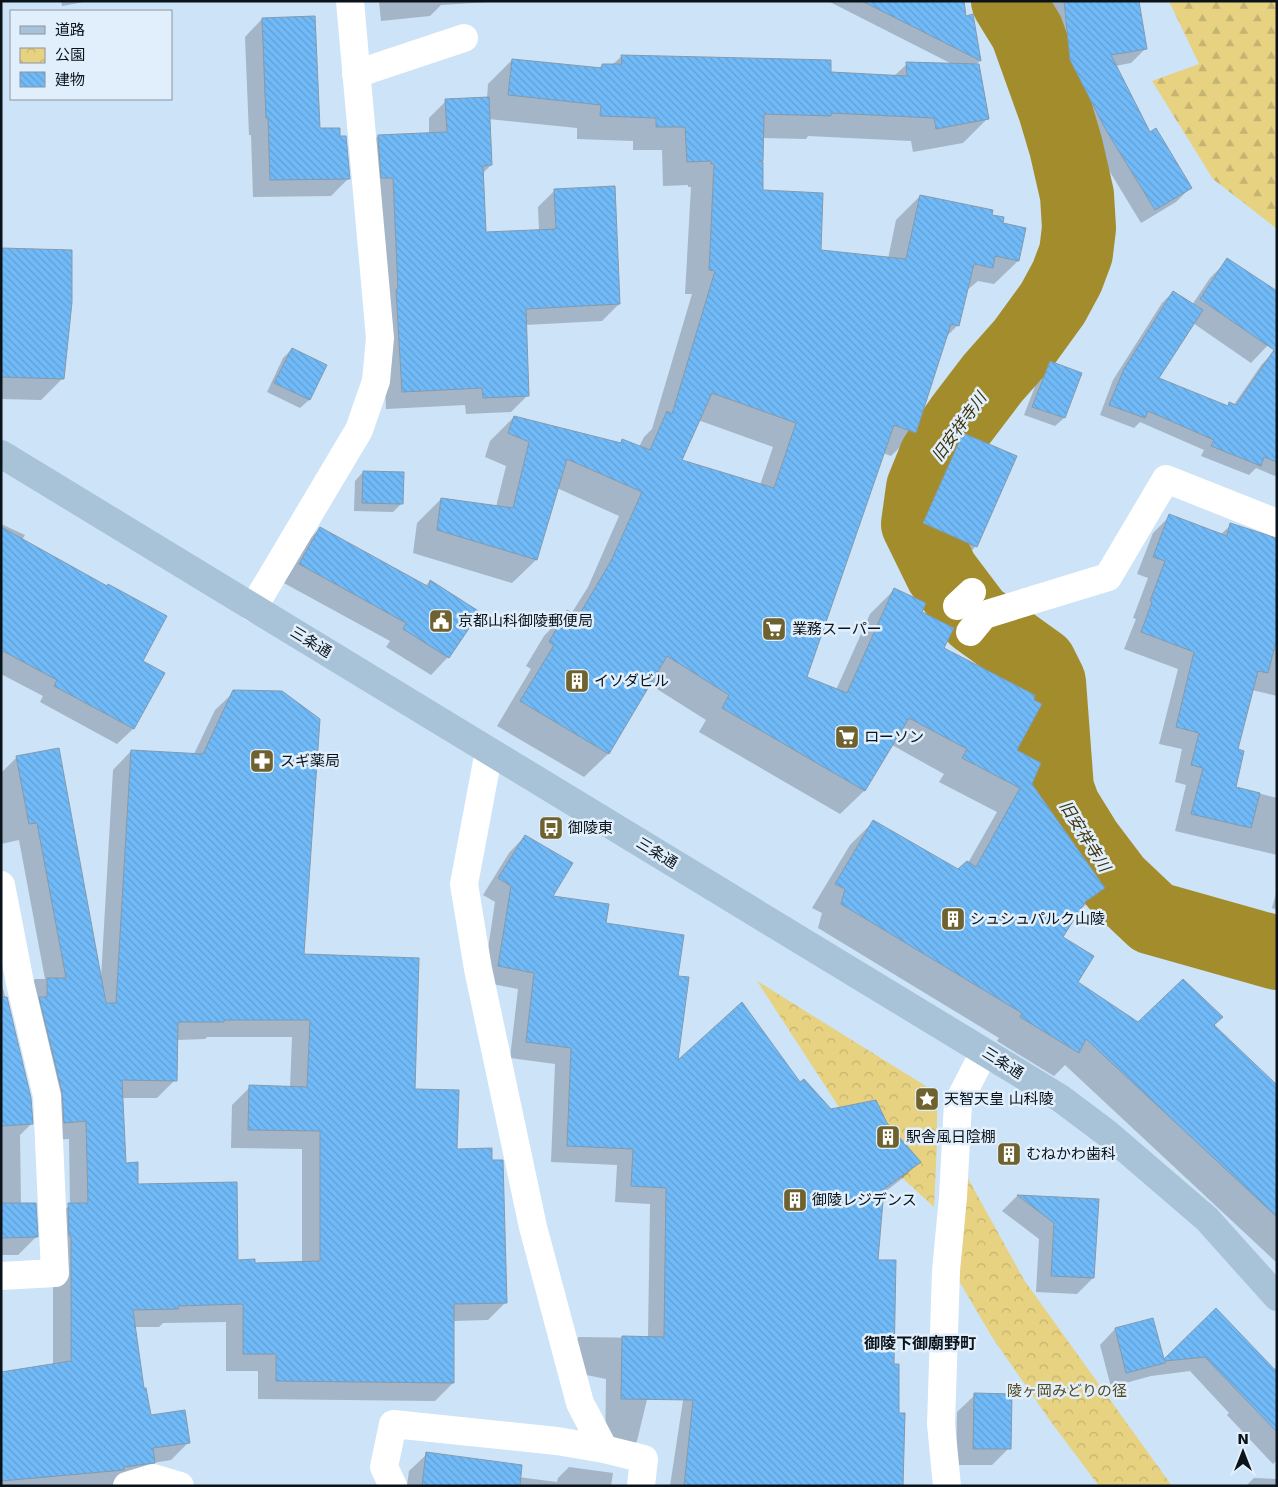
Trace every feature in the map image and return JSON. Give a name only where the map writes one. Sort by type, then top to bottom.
[{"type":"main road","name":"三条通","points":[[1,454],[1060,1098],[1108,1134],[1206,1219],[1277,1298]]},
{"type":"street","points":[[253,608],[359,430],[376,381],[380,338],[350,1]]},
{"type":"street","points":[[356,74],[464,38]]},
{"type":"street","points":[[970,612],[1108,577],[1166,479],[1277,523]]},
{"type":"street","points":[[489,751],[464,884],[478,969],[533,1227],[580,1403],[604,1449]]},
{"type":"street","points":[[1,885],[11,983],[47,1096],[55,1273],[1,1276]]},
{"type":"street","points":[[947,1486],[941,1424],[946,1271],[953,1197],[958,1103],[984,1052]]},
{"type":"street","points":[[394,1486],[384,1468],[393,1424],[557,1441],[644,1458],[641,1486]]},
{"type":"street","points":[[127,1486],[153,1478],[180,1486]]},
{"type":"green space","points":[[1169,1],[1277,1],[1277,229],[1213,179],[1152,81],[1199,64]]},
{"type":"green space","points":[[757,981],[937,1093],[934,1207],[887,1164],[848,1121]]},
{"type":"green space","name":"陵ヶ岡みどりの径","points":[[960,1164],[1024,1280],[1172,1486],[1099,1486],[1051,1422],[992,1337],[955,1274]]},
{"type":"building","points":[[862,1],[964,1],[966,16],[973,14],[981,61]]},
{"type":"building","points":[[1064,1],[1139,1],[1147,49],[1111,55],[1150,132],[1156,128],[1192,188],[1155,210],[1106,130],[1070,60]]},
{"type":"building","points":[[315,16],[320,128],[340,128],[340,136],[346,136],[350,179],[270,180],[262,18]]},
{"type":"building","points":[[621,55],[831,60],[831,72],[907,76],[906,62],[979,64],[989,119],[936,129],[934,118],[831,113],[831,116],[764,114],[763,161],[759,161],[763,162],[763,190],[823,193],[821,250],[906,259],[920,195],[993,210],[992,215],[1004,217],[1003,223],[1026,228],[1019,261],[995,256],[993,268],[974,264],[959,326],[951,324],[916,433],[894,425],[807,677],[847,693],[894,588],[926,603],[922,612],[954,628],[944,648],[1035,695],[1034,700],[1042,704],[1017,750],[1041,763],[1032,784],[1105,888],[1085,902],[1063,937],[1094,956],[1078,982],[1138,1022],[1183,979],[1223,1017],[1214,1025],[1277,1085],[1277,1217],[1086,1039],[1079,1053],[1020,1017],[1022,1013],[841,904],[845,889],[835,884],[873,820],[958,869],[967,861],[976,867],[1020,788],[962,758],[967,749],[909,718],[865,791],[722,708],[729,695],[667,656],[609,754],[520,701],[554,645],[549,642],[567,610],[578,617],[611,561],[642,492],[567,459],[537,560],[437,530],[441,498],[513,508],[529,442],[508,433],[514,416],[621,443],[622,439],[650,450],[667,411],[672,414],[715,271],[709,270],[714,164],[711,164],[711,161],[687,162],[685,127],[656,127],[656,118],[600,116],[601,105],[508,95],[512,59],[602,68],[602,64],[622,64]],"holes":[[[712,393],[796,423],[774,488],[682,460]]]},
{"type":"building","points":[[489,97],[492,165],[483,166],[486,232],[556,229],[554,189],[615,186],[620,304],[526,309],[529,396],[483,398],[482,388],[402,392],[396,289],[398,289],[393,178],[381,178],[378,135],[447,132],[445,99]]},
{"type":"building","points":[[1,248],[72,250],[72,302],[64,379],[1,377]]},
{"type":"building","points":[[1227,258],[1277,291],[1277,462],[1264,457],[1261,466],[1211,446],[1214,440],[1148,411],[1145,418],[1109,405],[1124,369],[1173,291],[1203,310],[1159,378],[1228,406],[1229,402],[1236,405],[1274,350],[1200,299]]},
{"type":"building","points":[[292,348],[327,365],[310,400],[274,383]]},
{"type":"building","points":[[1050,361],[1082,373],[1065,418],[1032,407]]},
{"type":"building","points":[[963,433],[1017,456],[977,547],[923,523]]},
{"type":"building","points":[[363,471],[404,472],[403,504],[362,503]]},
{"type":"building","points":[[1169,514],[1227,536],[1230,523],[1277,538],[1277,638],[1268,673],[1258,671],[1238,749],[1244,751],[1236,787],[1260,793],[1251,828],[1191,814],[1203,768],[1191,765],[1199,733],[1176,727],[1194,652],[1141,632],[1165,561],[1153,557]]},
{"type":"building","points":[[1,527],[107,586],[108,584],[167,616],[143,661],[165,673],[134,729],[54,686],[57,680],[1,650]]},
{"type":"building","points":[[320,527],[429,587],[430,580],[480,612],[449,658],[403,629],[406,623],[299,564]]},
{"type":"building","points":[[233,690],[282,691],[320,719],[304,954],[419,958],[415,1089],[459,1090],[457,1149],[492,1148],[492,1160],[503,1160],[507,1303],[454,1304],[454,1383],[276,1381],[276,1354],[243,1354],[243,1304],[178,1306],[178,1309],[133,1310],[144,1388],[146,1388],[151,1415],[185,1410],[190,1443],[153,1448],[155,1463],[124,1467],[124,1470],[1,1481],[1,1372],[71,1361],[71,1236],[69,1236],[68,1203],[88,1203],[86,1121],[64,1123],[62,1092],[39,997],[47,997],[47,978],[66,978],[37,823],[29,824],[16,756],[59,748],[106,1003],[116,1003],[131,750],[203,754]],"holes":[[[310,1020],[307,1087],[249,1085],[248,1130],[320,1131],[320,1261],[255,1263],[255,1259],[238,1260],[237,1182],[138,1184],[138,1162],[126,1163],[122,1080],[177,1081],[178,1022]]]},
{"type":"building","points":[[525,835],[573,863],[553,896],[609,904],[606,923],[684,935],[678,976],[689,977],[678,1060],[742,1002],[800,1082],[804,1079],[831,1109],[876,1100],[887,1123],[921,1162],[884,1189],[878,1260],[896,1260],[894,1364],[899,1364],[899,1413],[905,1413],[903,1486],[684,1486],[693,1400],[621,1399],[622,1336],[664,1337],[666,1188],[631,1186],[633,1149],[567,1146],[571,1048],[526,1042],[534,973],[498,966],[511,886],[498,878]]},
{"type":"building","points":[[1,997],[7,997],[31,1098],[33,1124],[1,1126]]},
{"type":"building","points":[[1017,1195],[1099,1199],[1094,1278],[1051,1276],[1054,1223]]},
{"type":"building","points":[[1,1203],[36,1203],[38,1237],[1,1238]]},
{"type":"building","points":[[1216,1308],[1277,1372],[1277,1432],[1205,1357],[1165,1361],[1165,1363],[1126,1373],[1115,1328],[1153,1318],[1164,1359]]},
{"type":"building","points":[[974,1393],[1012,1394],[1011,1449],[973,1449]]},
{"type":"building","points":[[426,1452],[522,1465],[520,1486],[422,1486]]},
{"type":"waterway","name":"旧安祥寺川","points":[[1008,1],[1027,32],[1066,147],[1077,195],[1079,228],[1076,253],[1067,277],[1053,303],[1024,343],[993,378],[936,456],[923,488],[918,524],[942,573],[976,618],[1040,664],[1049,682],[1057,789],[1064,808],[1085,842],[1116,883],[1153,918],[1277,953]]},
{"type":"place","name":"京都山科御陵郵便局","points":[[441,621]]},
{"type":"place","name":"業務スーパー","points":[[774,629]]},
{"type":"place","name":"イソダビル","points":[[577,681]]},
{"type":"place","name":"ローソン","points":[[847,737]]},
{"type":"place","name":"スギ薬局","points":[[262,761]]},
{"type":"place","name":"御陵東","points":[[551,828]]},
{"type":"place","name":"シュシュパルク山陵","points":[[953,919]]},
{"type":"place","name":"天智天皇 山科陵","points":[[927,1099]]},
{"type":"place","name":"駅舎風日陰棚","points":[[888,1137]]},
{"type":"place","name":"むねかわ歯科","points":[[1009,1154]]},
{"type":"place","name":"御陵レジデンス","points":[[795,1200]]},
{"type":"district","name":"御陵下御廟野町","points":[[920,1343]]}]
